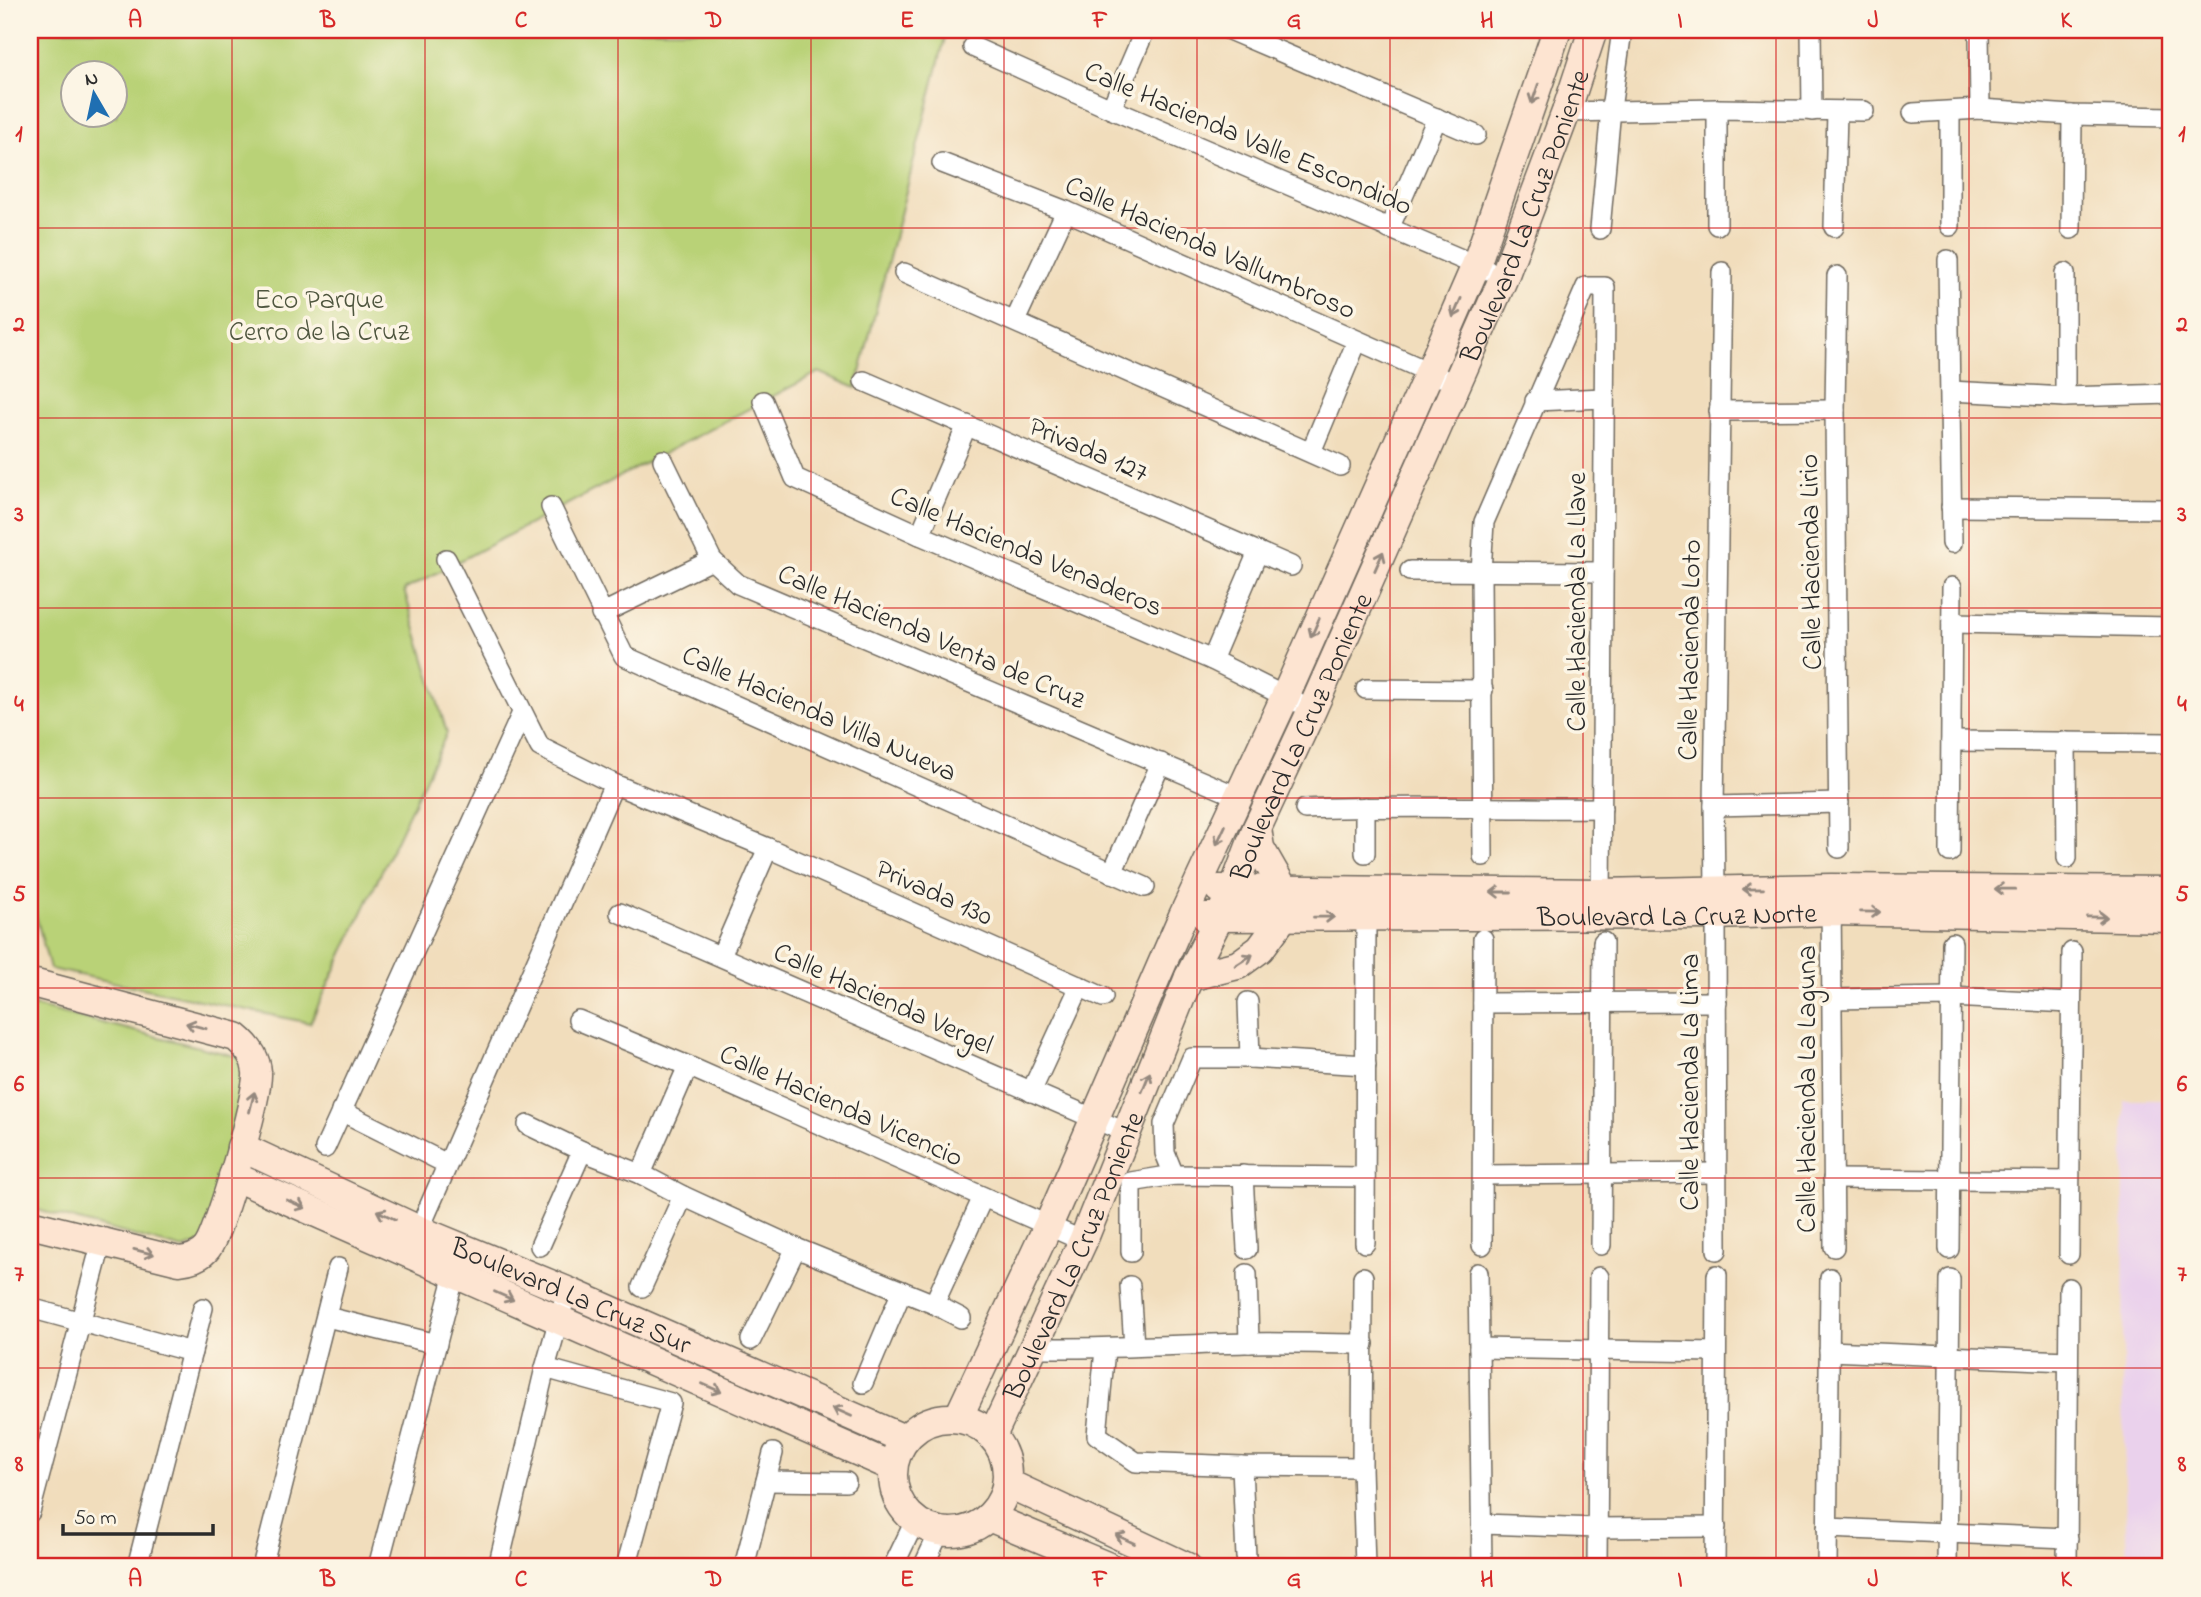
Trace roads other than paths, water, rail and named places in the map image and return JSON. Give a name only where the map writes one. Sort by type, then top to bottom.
[{"type":"street","points":[[1111,109],[1144,30]]},
{"type":"street","points":[[1229,30],[1476,135]]},
{"type":"street","name":"Boulevard La Cruz Poniente","points":[[958,1418],[1048,1226],[1182,918],[1239,797],[1476,265],[1558,30]]},
{"type":"street","name":"Boulevard La Cruz Poniente","points":[[992,1436],[1083,1241],[1189,977],[1234,888],[1257,828],[1504,277],[1594,30]]},
{"type":"street","points":[[1600,229],[1611,109],[1622,30]]},
{"type":"street","points":[[1811,30],[1812,111]]},
{"type":"street","points":[[1979,30],[1980,110]]},
{"type":"street","name":"Calle Hacienda Valle Escondido","points":[[973,47],[1504,277]]},
{"type":"street","points":[[1566,112],[1611,109],[1864,111]]},
{"type":"street","points":[[1717,109],[1717,225]]},
{"type":"street","points":[[1913,113],[1980,110],[2171,117]]},
{"type":"street","points":[[1950,111],[1950,226]]},
{"type":"street","points":[[1834,227],[1836,112]]},
{"type":"street","points":[[2071,229],[2072,115]]},
{"type":"street","points":[[1389,229],[1437,118]]},
{"type":"street","name":"Calle Hacienda Vallumbroso","points":[[942,163],[1066,211],[1429,373],[1457,383]]},
{"type":"street","points":[[1015,321],[1066,211]]},
{"type":"street","points":[[1948,260],[1952,543]]},
{"type":"street","name":"Calle Hacienda Loto","points":[[1716,903],[1714,806],[1722,272]]},
{"type":"street","points":[[904,273],[1340,466]]},
{"type":"street","points":[[2065,273],[2065,397]]},
{"type":"street","name":"Calle Hacienda Lirio","points":[[1837,275],[1835,410],[1839,848]]},
{"type":"street","name":"Calle Hacienda La Llave","points":[[1535,401],[1586,287],[1605,287],[1601,1245]]},
{"type":"street","points":[[1311,452],[1357,341]]},
{"type":"street","name":"Privada 127","points":[[864,382],[1291,566]]},
{"type":"street","points":[[1950,391],[2065,397],[2171,394]]},
{"type":"street","points":[[1483,856],[1481,572],[1484,522],[1535,401],[1604,398]]},
{"type":"street","name":"Calle Hacienda Venaderos","points":[[763,401],[795,478],[920,535],[1212,660],[1312,710]]},
{"type":"street","points":[[1719,411],[1835,410]]},
{"type":"street","points":[[920,535],[967,425]]},
{"type":"street","name":"Calle Hacienda Venta de Cruz","points":[[663,460],[712,560],[738,584],[1239,797]]},
{"type":"street","name":"Calle Hacienda Villa Nueva","points":[[551,507],[601,614],[624,656],[1145,887]]},
{"type":"street","points":[[1951,507],[2171,509]]},
{"type":"street","points":[[1212,660],[1258,552]]},
{"type":"street","points":[[446,559],[540,747],[614,784],[768,848],[720,956]]},
{"type":"street","points":[[601,614],[712,560]]},
{"type":"street","points":[[1410,571],[1603,572]]},
{"type":"street","points":[[1950,852],[1952,587]]},
{"type":"street","points":[[1952,623],[2171,627]]},
{"type":"street","points":[[1366,689],[1483,690]]},
{"type":"street","points":[[325,1148],[522,713]]},
{"type":"street","points":[[1951,741],[2171,743]]},
{"type":"street","points":[[2066,742],[2067,858]]},
{"type":"street","points":[[1112,873],[1161,762]]},
{"type":"street","points":[[419,1230],[614,784]]},
{"type":"street","points":[[1714,806],[1839,803]]},
{"type":"street","points":[[1365,807],[1365,853]]},
{"type":"street","points":[[1305,809],[1602,808]]},
{"type":"street","points":[[1189,977],[1238,965],[1260,949],[1283,918],[1284,890],[1260,848],[1257,828]]},
{"type":"street","name":"Privada 130","points":[[768,848],[1103,997]]},
{"type":"street","name":"Boulevard La Cruz Norte","points":[[1195,890],[1284,890],[1602,917]]},
{"type":"street","name":"Boulevard La Cruz Norte","points":[[1182,918],[1602,917],[1716,903],[2171,891]]},
{"type":"street","name":"Boulevard La Cruz Norte","points":[[1831,899],[2171,918]]},
{"type":"street","name":"Calle Hacienda La Laguna","points":[[1831,899],[1834,1247]]},
{"type":"street","name":"Calle Hacienda La Lima","points":[[1716,903],[1717,1250]]},
{"type":"street","name":"Calle Hacienda Vergel","points":[[620,913],[1125,1132]]},
{"type":"street","points":[[1365,1243],[1366,916]]},
{"type":"street","points":[[1482,1245],[1483,939]]},
{"type":"street","points":[[1949,1249],[1952,943]]},
{"type":"street","points":[[2069,1254],[2072,952]]},
{"type":"street","points":[[30,985],[36,984],[236,1037],[246,1045],[257,1069],[257,1083],[233,1176],[211,1242],[198,1256],[178,1261],[30,1224]]},
{"type":"street","points":[[1031,1092],[1080,986]]},
{"type":"street","points":[[1832,999],[1950,997],[2071,1003]]},
{"type":"street","points":[[1248,1002],[1250,1058]]},
{"type":"street","points":[[1483,1003],[1717,1002]]},
{"type":"street","name":"Calle Hacienda Vicencio","points":[[578,1020],[1083,1241]]},
{"type":"street","points":[[1174,1175],[1165,1153],[1164,1124],[1192,1058],[1250,1058],[1366,1065]]},
{"type":"street","points":[[641,1174],[688,1066]]},
{"type":"street","points":[[341,1111],[447,1164]]},
{"type":"street","points":[[528,1125],[582,1151],[641,1174],[796,1248],[934,1304],[961,1318]]},
{"type":"street","name":"Boulevard La Cruz Sur","points":[[241,1147],[419,1230],[567,1291],[904,1439]]},
{"type":"street","points":[[540,1246],[582,1151]]},
{"type":"street","points":[[1483,1175],[1716,1173]]},
{"type":"street","points":[[1131,1252],[1131,1182],[1174,1175],[1365,1177]]},
{"type":"street","points":[[1243,1175],[1247,1249]]},
{"type":"street","name":"Boulevard La Cruz Sur","points":[[233,1176],[893,1468]]},
{"type":"street","points":[[1833,1179],[2069,1181]]},
{"type":"street","points":[[642,1287],[683,1196]]},
{"type":"street","points":[[934,1304],[983,1198]]},
{"type":"street","points":[[30,1512],[102,1241]]},
{"type":"street","points":[[751,1340],[796,1248]]},
{"type":"street","points":[[262,1567],[338,1268]]},
{"type":"street","points":[[1478,1273],[1482,1567]]},
{"type":"street","points":[[378,1567],[455,1274]]},
{"type":"street","points":[[1247,1274],[1249,1343]]},
{"type":"street","points":[[1715,1567],[1717,1275]]},
{"type":"street","points":[[1363,1277],[1362,1467],[1365,1567]]},
{"type":"street","points":[[1597,1567],[1599,1277]]},
{"type":"street","points":[[1827,1567],[1830,1278]]},
{"type":"street","points":[[1947,1567],[1950,1279]]},
{"type":"street","points":[[1130,1286],[1134,1346]]},
{"type":"street","points":[[2067,1567],[2069,1288]]},
{"type":"street","points":[[498,1567],[545,1368],[567,1291]]},
{"type":"street","points":[[863,1383],[902,1291]]},
{"type":"street","points":[[30,1308],[192,1352]]},
{"type":"street","points":[[137,1567],[203,1308]]},
{"type":"street","points":[[327,1317],[437,1343]]},
{"type":"street","points":[[1035,1348],[1105,1349],[1249,1343],[1364,1345]]},
{"type":"street","points":[[1479,1348],[1716,1352]]},
{"type":"street","points":[[1105,1349],[1097,1435],[1136,1462],[1362,1467]]},
{"type":"street","points":[[1829,1351],[2068,1361]]},
{"type":"street","points":[[545,1368],[671,1403],[626,1567]]},
{"type":"street","points":[[958,1418],[971,1422],[992,1436],[1005,1458],[1007,1483],[998,1507],[989,1517],[967,1530],[928,1526],[898,1500],[893,1468],[898,1450],[904,1439],[923,1424],[958,1418]]},
{"type":"street","points":[[744,1567],[773,1454]]},
{"type":"street","points":[[1241,1466],[1246,1557]]},
{"type":"street","points":[[766,1481],[846,1482]]},
{"type":"street","points":[[1007,1483],[1186,1567]]},
{"type":"street","points":[[989,1517],[1109,1567]]},
{"type":"street","points":[[1482,1524],[1597,1528],[1716,1527]]},
{"type":"street","points":[[893,1567],[928,1526]]},
{"type":"street","points":[[923,1567],[928,1526]]},
{"type":"street","points":[[1827,1528],[2068,1538]]},
{"type":"park label","name":"Eco Parque Cerro de la Cruz","points":[[319,314]]}]
